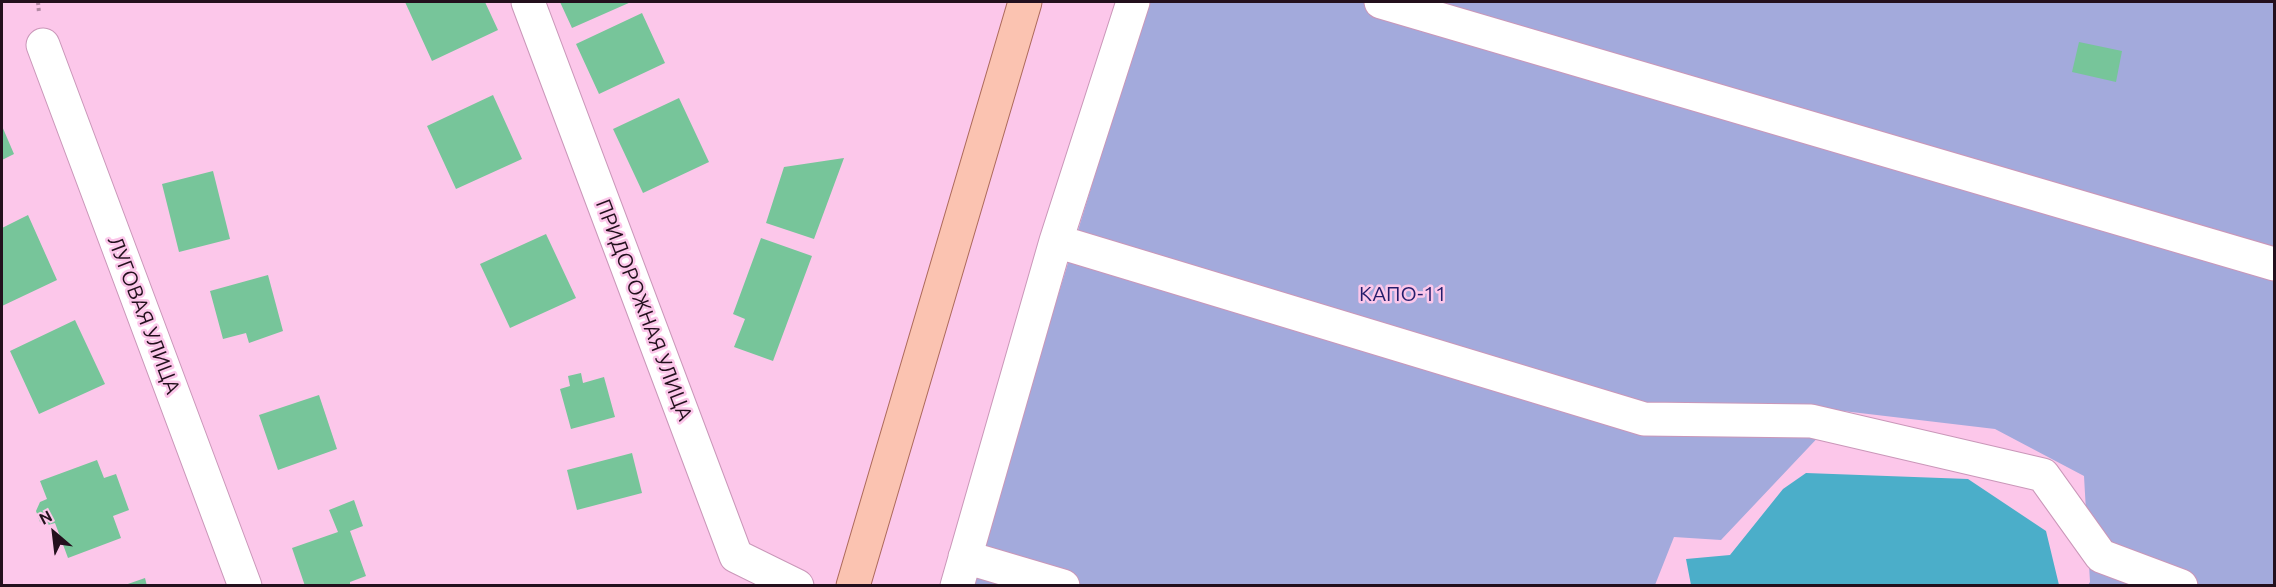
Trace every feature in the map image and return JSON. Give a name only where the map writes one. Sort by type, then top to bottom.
[{"type":"main road","points":[[853,585],[1025,2]]},
{"type":"street","name":"ПРИДОРОЖНАЯ УЛИЦА","points":[[528,2],[736,556],[796,585]]},
{"type":"street","points":[[1063,585],[961,571],[1056,241],[1133,2]]},
{"type":"street","points":[[1381,2],[2274,264]]},
{"type":"street","name":"ЛУГОВАЯ УЛИЦА","points":[[43,45],[245,585]]},
{"type":"street","points":[[1056,241],[1644,419],[1811,421],[2043,475],[2101,556],[2181,585]]},
{"type":"green space","name":"КАПО-11","points":[[1148,2],[2274,2],[2274,585],[2088,585],[2090,582],[2084,476],[1995,429],[1843,411],[1721,540],[1674,537],[1655,585],[969,586]]},
{"type":"shaded area","points":[[1806,473],[1968,479],[2046,531],[2059,585],[1691,585],[1686,559],[1730,555],[1783,489]]},
{"type":"building","points":[[405,2],[485,2],[498,30],[432,61]]},
{"type":"building","points":[[560,2],[631,2],[572,28]]},
{"type":"building","points":[[642,13],[665,63],[599,94],[576,44]]},
{"type":"building","points":[[2079,42],[2122,51],[2116,82],[2072,72]]},
{"type":"building","points":[[493,95],[522,159],[456,189],[427,126]]},
{"type":"building","points":[[679,98],[709,162],[643,193],[613,129]]},
{"type":"building","points":[[2,126],[14,154],[2,160]]},
{"type":"building","points":[[844,158],[814,239],[766,223],[784,167]]},
{"type":"building","points":[[213,171],[230,239],[179,252],[162,184]]},
{"type":"building","points":[[28,215],[57,280],[2,306],[2,228]]},
{"type":"building","points":[[546,234],[576,298],[510,328],[480,264]]},
{"type":"building","points":[[761,238],[812,256],[773,361],[734,347],[745,319],[733,314]]},
{"type":"building","points":[[268,275],[283,331],[249,343],[246,333],[223,339],[210,291]]},
{"type":"building","points":[[75,320],[105,384],[39,414],[10,351]]},
{"type":"building","points":[[581,373],[583,383],[604,377],[615,417],[571,429],[560,389],[570,386],[568,376]]},
{"type":"building","points":[[319,395],[337,449],[278,470],[259,415]]},
{"type":"building","points":[[632,453],[642,493],[577,510],[567,470]]},
{"type":"building","points":[[97,460],[104,478],[116,474],[129,510],[113,516],[121,538],[68,558],[55,523],[48,525],[40,522],[36,511],[40,502],[47,499],[40,481]]},
{"type":"building","points":[[354,500],[363,526],[350,531],[366,576],[350,582],[350,586],[305,586],[292,548],[338,532],[329,510]]},
{"type":"building","points":[[145,578],[147,586],[125,586],[125,585]]}]
